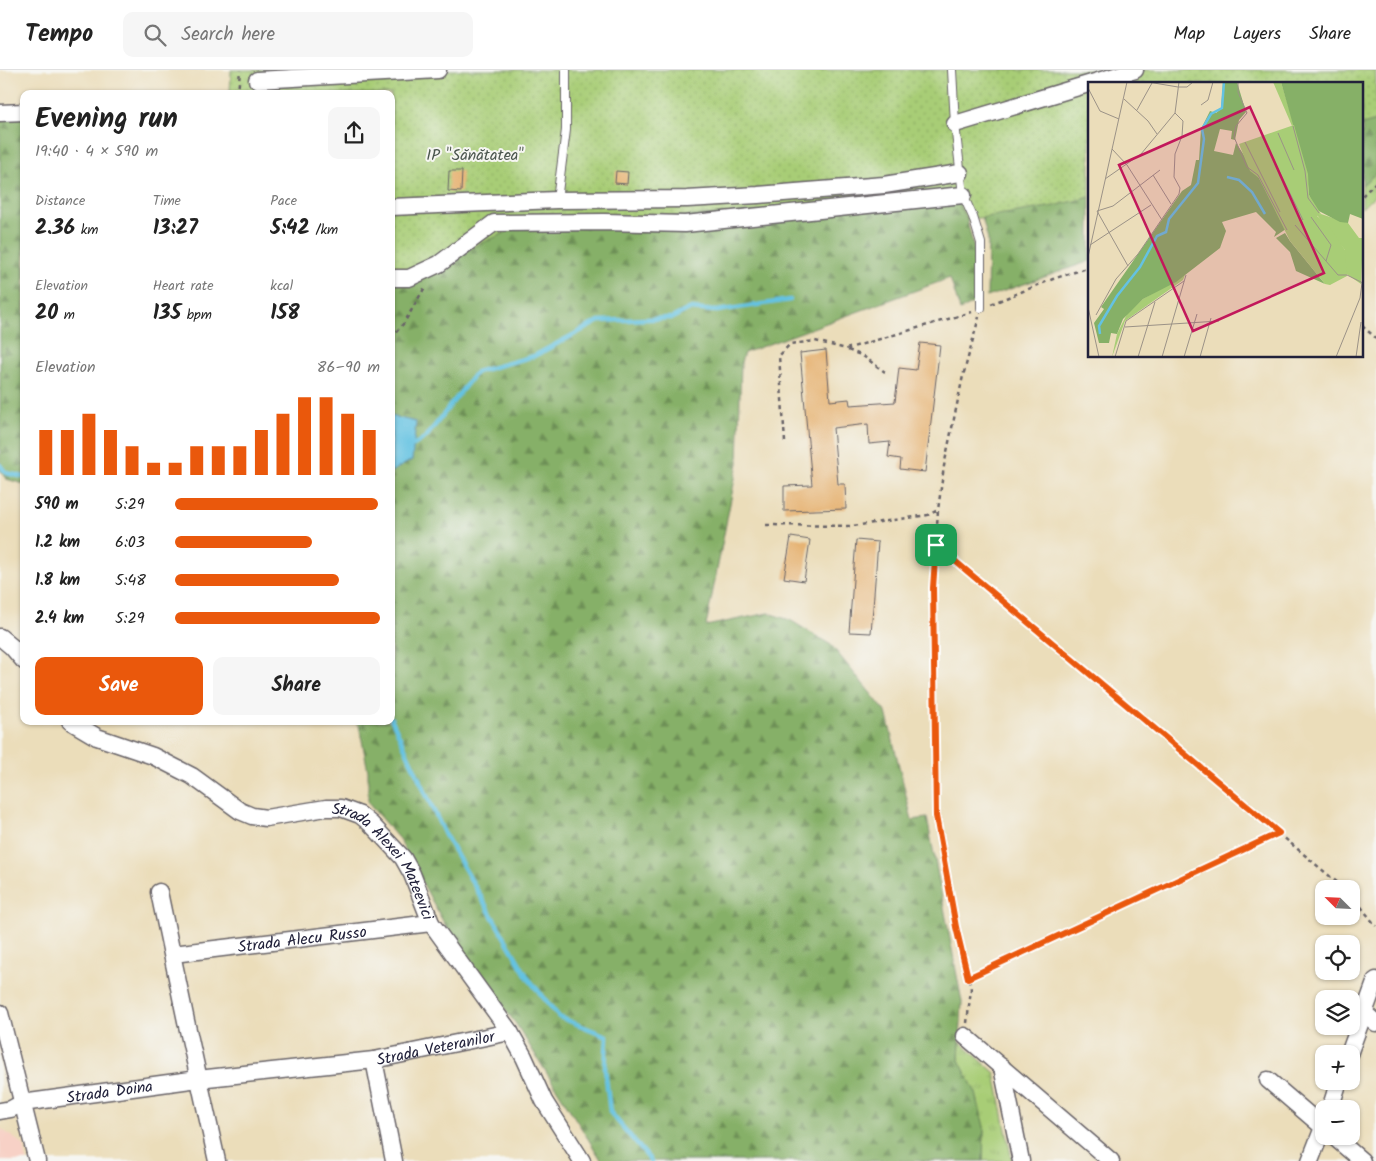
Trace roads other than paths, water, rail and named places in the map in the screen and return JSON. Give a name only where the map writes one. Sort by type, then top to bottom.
[{"type":"street","points":[[257,80],[438,70]]},
{"type":"street","points":[[1094,82],[1134,70]]},
{"type":"street","points":[[955,124],[1088,84]]},
{"type":"street","points":[[0,113],[20,112]]},
{"type":"street","points":[[395,207],[557,200],[687,199],[758,195],[884,185],[960,173]]},
{"type":"street","points":[[395,278],[409,278],[439,264],[494,223],[604,222],[685,224],[963,195]]},
{"type":"street","points":[[0,637],[20,656]]},
{"type":"street","name":"Strada Alexei Mateevici","points":[[77,725],[97,737],[153,756],[192,776],[240,811],[252,816],[273,817],[335,807],[360,815],[403,858],[412,874],[431,923],[510,1032],[524,1057],[544,1101],[582,1161]]},
{"type":"street","points":[[160,892],[198,1079],[217,1161]]},
{"type":"street","name":"Strada Alecu Russo","points":[[173,954],[431,923]]},
{"type":"street","points":[[1360,1001],[1376,980]]},
{"type":"street","points":[[0,1013],[37,1161]]},
{"type":"street","name":"Strada Veteranilor","points":[[394,1161],[374,1060],[510,1032]]},
{"type":"street","points":[[965,1036],[1111,1161]]},
{"type":"street","points":[[198,1079],[374,1060]]},
{"type":"street","points":[[1002,1068],[1020,1161]]},
{"type":"street","name":"Strada Doina","points":[[0,1111],[11,1109],[22,1103],[198,1079]]},
{"type":"street","points":[[1268,1080],[1315,1120]]},
{"type":"street","points":[[1310,1161],[1318,1145]]},
{"type":"street","points":[[1344,1145],[1362,1161]]},
{"type":"lane","points":[[557,200],[566,130],[566,70]]},
{"type":"lane","points":[[952,70],[955,124],[963,195],[973,217],[981,244],[981,308]]},
{"type":"water","points":[[395,417],[416,422],[412,460],[395,470]]},
{"type":"waterway","points":[[414,445],[426,437],[476,372],[534,356],[599,321],[672,318],[689,309],[717,311],[790,300]]},
{"type":"waterway","points":[[0,465],[6,473],[20,476]]},
{"type":"waterway","points":[[394,725],[445,835],[528,978],[559,1017],[607,1036],[605,1069],[610,1112],[651,1161]]},
{"type":"park label","name":"IP \"Sănătatea\"","points":[[475,154]]}]
